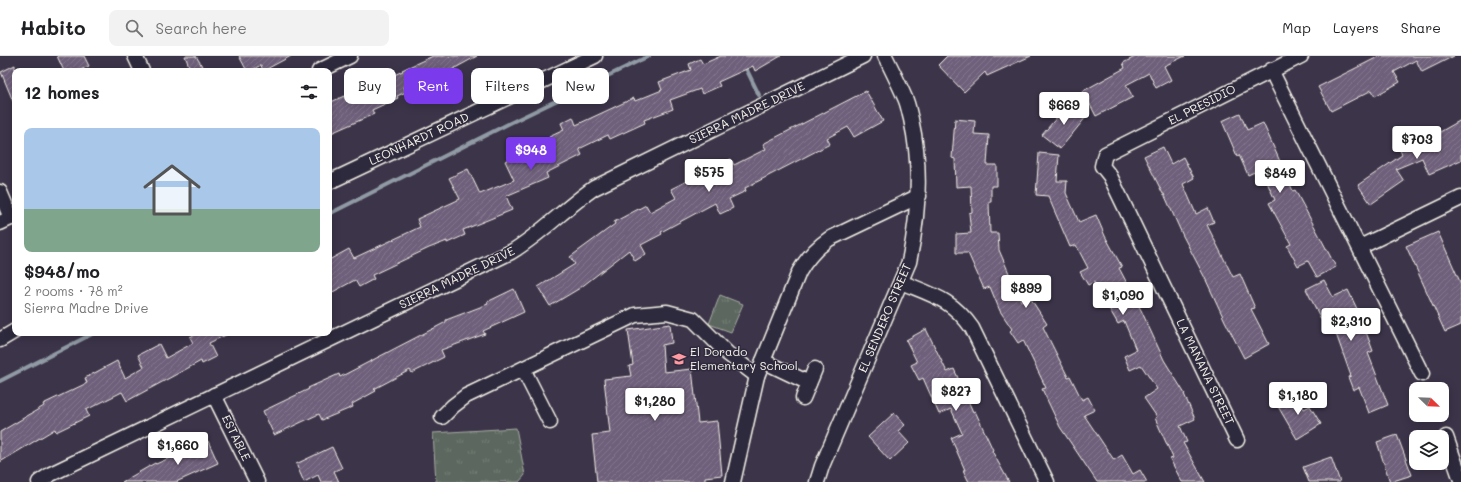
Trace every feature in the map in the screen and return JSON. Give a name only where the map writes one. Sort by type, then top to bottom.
[{"type":"street","points":[[135,56],[141,68]]},
{"type":"street","points":[[322,65],[350,56]]},
{"type":"street","name":"LEONHARDT ROAD","points":[[332,181],[595,56]]},
{"type":"street","name":"SIERRA MADRE DRIVE","points":[[39,482],[51,474],[511,252],[527,243],[575,201],[594,188],[864,56]]},
{"type":"street","name":"EL SENDERO STREET","points":[[817,482],[822,466],[909,262],[916,230],[919,196],[918,165],[914,132],[906,99],[885,56]]},
{"type":"street","name":"EL PRESIDIO","points":[[1105,154],[1301,56]]},
{"type":"street","points":[[1271,70],[1422,374]]},
{"type":"street","name":"LA MANANA STREET","points":[[1105,154],[1102,166],[1110,176],[1237,440]]},
{"type":"street","points":[[0,192],[9,219]]},
{"type":"street","points":[[733,482],[757,376],[799,272],[807,259],[818,247],[829,239],[919,196]]},
{"type":"street","points":[[1360,247],[1461,198]]},
{"type":"street","points":[[901,282],[942,299],[954,306],[964,315],[972,328],[1047,482]]},
{"type":"street","points":[[442,417],[466,396],[635,315],[666,312],[693,319],[728,354],[757,376]]},
{"type":"street","points":[[0,340],[12,333]]},
{"type":"street","points":[[763,361],[809,383]]},
{"type":"street","points":[[803,398],[815,368]]},
{"type":"street","points":[[523,369],[550,422]]},
{"type":"street","name":"ESTABLE","points":[[214,395],[257,482]]},
{"type":"street","points":[[1449,446],[1461,480]]},
{"type":"green space","points":[[720,295],[743,304],[731,332],[709,324]]},
{"type":"green space","points":[[516,428],[525,475],[519,482],[436,482],[433,433]]},
{"type":"building","points":[[57,56],[84,56],[89,66],[85,68],[63,68]]},
{"type":"building","points":[[185,56],[196,56],[203,68],[190,68]]},
{"type":"building","points":[[239,56],[291,56],[269,68],[262,68],[261,65],[256,68],[245,68]]},
{"type":"building","points":[[433,56],[477,56],[455,68],[406,68]]},
{"type":"building","points":[[721,56],[781,56],[755,71],[753,66],[718,82],[720,86],[702,94],[700,89],[670,100],[673,109],[644,120],[645,123],[610,139],[608,135],[579,149],[582,155],[546,173],[548,178],[506,196],[512,210],[463,230],[465,235],[447,243],[447,241],[429,248],[372,275],[374,279],[359,287],[355,280],[332,292],[332,258],[349,249],[354,258],[420,227],[417,219],[460,199],[449,178],[468,169],[480,194],[514,180],[505,161],[525,152],[529,161],[555,149],[549,137],[564,130],[561,123],[573,117],[576,125],[634,98],[635,101],[662,90],[659,82],[691,70],[689,64],[700,59],[703,64]]},
{"type":"building","points":[[947,56],[1031,56],[987,76],[985,72],[964,92],[938,65]]},
{"type":"building","points":[[1137,56],[1185,56],[1164,66],[1171,80],[1156,88],[1149,73],[1126,85],[1133,97],[1096,116],[1083,91],[1125,68],[1123,63]]},
{"type":"building","points":[[1380,56],[1454,56],[1422,72],[1416,60],[1394,72],[1400,82],[1375,96],[1372,90],[1331,111],[1318,87]]},
{"type":"building","points":[[15,65],[15,68],[12,68],[12,99],[1,72]]},
{"type":"building","points":[[404,69],[404,93],[397,96],[398,98],[396,99],[396,74],[403,71],[402,70]]},
{"type":"building","points":[[866,91],[883,121],[854,137],[848,127],[827,138],[830,144],[745,188],[746,191],[729,199],[733,208],[720,214],[715,203],[661,232],[662,234],[641,245],[646,254],[635,261],[629,250],[580,288],[550,306],[538,287],[575,264],[570,257],[615,224],[614,222],[646,205],[650,212],[676,198],[671,189],[731,159],[734,165],[766,149],[763,144]]},
{"type":"building","points":[[344,96],[344,104],[385,104],[372,110],[374,114],[332,133],[332,102]]},
{"type":"building","points":[[1069,103],[1086,117],[1060,149],[1042,135]]},
{"type":"building","points":[[1240,113],[1247,130],[1263,123],[1293,191],[1295,190],[1336,267],[1317,277],[1308,261],[1298,266],[1287,246],[1291,244],[1269,203],[1275,200],[1261,169],[1248,175],[1239,155],[1237,156],[1222,121]]},
{"type":"building","points":[[955,119],[975,121],[974,134],[989,135],[987,165],[997,165],[997,186],[991,186],[991,202],[989,202],[990,233],[998,233],[999,250],[1021,301],[1029,296],[1047,324],[1043,327],[1068,377],[1070,376],[1082,400],[1088,397],[1095,410],[1084,415],[1114,460],[1122,455],[1133,474],[1140,470],[1147,482],[1097,482],[1060,427],[1042,389],[1046,388],[1023,340],[1018,343],[1010,331],[1012,329],[1000,311],[990,287],[984,289],[968,253],[956,253],[956,234],[971,233],[969,213],[972,212],[971,186],[956,187],[955,159],[952,158]]},
{"type":"building","points":[[1461,120],[1461,160],[1429,174],[1422,158],[1396,169],[1404,181],[1371,204],[1358,185],[1402,155],[1399,147],[1431,133],[1433,136]]},
{"type":"building","points":[[1163,147],[1171,164],[1183,157],[1194,178],[1183,184],[1196,214],[1208,208],[1214,222],[1207,225],[1233,277],[1240,274],[1255,308],[1251,309],[1269,344],[1244,358],[1144,156]]},
{"type":"building","points":[[1039,153],[1059,155],[1057,181],[1067,181],[1066,193],[1079,222],[1096,215],[1105,236],[1122,267],[1119,268],[1141,310],[1164,360],[1185,394],[1195,419],[1180,426],[1187,442],[1183,443],[1205,482],[1182,482],[1170,459],[1173,458],[1155,418],[1157,417],[1144,398],[1157,389],[1141,365],[1130,370],[1124,356],[1136,350],[1124,321],[1118,324],[1094,282],[1088,285],[1080,272],[1088,268],[1076,245],[1070,247],[1048,196],[1036,195]]},
{"type":"building","points":[[1438,232],[1461,284],[1461,325],[1445,332],[1406,246]]},
{"type":"building","points":[[1324,280],[1333,297],[1348,290],[1359,313],[1373,351],[1368,353],[1388,405],[1369,413],[1359,387],[1353,390],[1348,377],[1351,376],[1330,317],[1322,321],[1306,289]]},
{"type":"building","points":[[514,289],[524,312],[483,331],[485,334],[441,350],[444,357],[412,373],[410,370],[374,389],[376,391],[352,404],[353,407],[322,420],[319,414],[274,435],[263,411],[339,374],[340,377],[446,322],[446,320],[488,304],[487,302]]},
{"type":"building","points":[[670,324],[672,343],[662,345],[664,372],[692,369],[698,423],[717,421],[722,475],[705,477],[705,482],[597,482],[592,435],[610,433],[604,379],[631,376],[629,366],[633,365],[628,330]]},
{"type":"building","points":[[926,329],[947,372],[954,369],[973,412],[975,411],[993,450],[992,451],[1009,482],[969,482],[951,438],[962,433],[951,409],[939,414],[923,378],[919,380],[911,365],[917,362],[906,340]]},
{"type":"building","points":[[224,336],[209,343],[216,357],[202,364],[201,361],[127,401],[122,392],[86,410],[89,416],[56,432],[55,429],[0,462],[0,432],[44,406],[43,404],[87,383],[85,378],[117,361],[125,378],[144,367],[138,355],[159,344],[166,358],[193,343],[190,337]]},
{"type":"building","points":[[1294,392],[1304,409],[1310,406],[1321,424],[1297,439],[1276,403]]},
{"type":"building","points":[[894,413],[905,425],[898,431],[909,443],[890,461],[868,437]]},
{"type":"building","points":[[1397,435],[1412,475],[1390,482],[1377,442]]},
{"type":"building","points":[[208,441],[218,463],[176,482],[122,482],[155,463],[156,464]]},
{"type":"building","points":[[332,447],[342,468],[334,471],[339,482],[321,482],[318,475],[304,482],[296,464]]},
{"type":"building","points":[[1331,457],[1340,482],[1309,482],[1303,467]]},
{"type":"waterway","points":[[332,212],[510,123],[649,56]]},
{"type":"waterway","points":[[740,56],[759,95]]},
{"type":"waterway","points":[[0,381],[88,336]]},
{"type":"place","name":"El Dorado Elementary School","points":[[679,359]]}]
